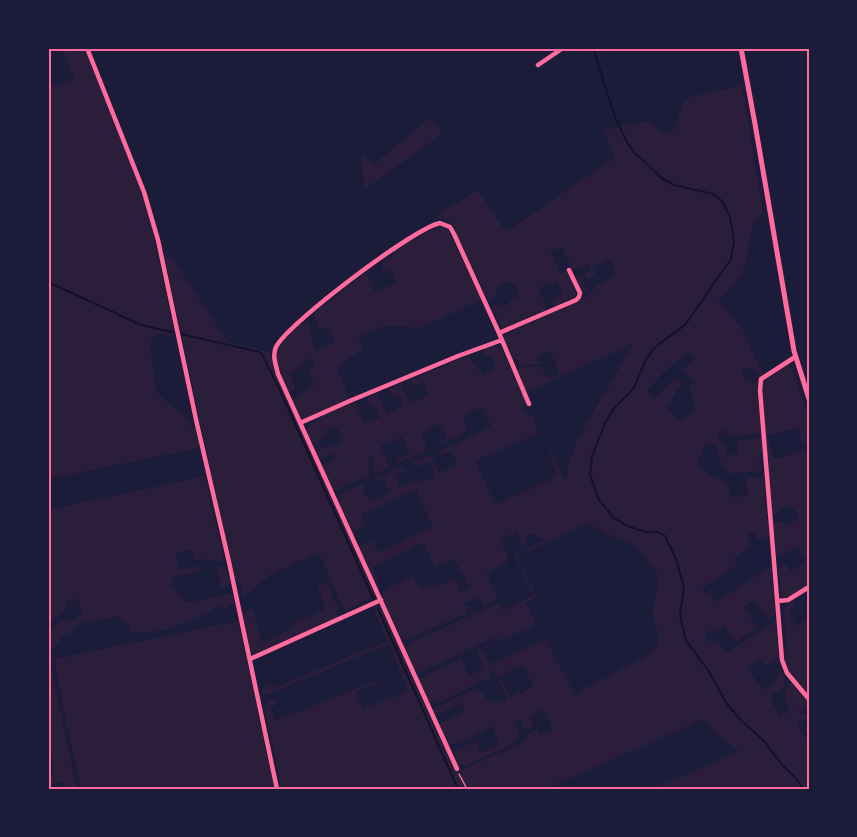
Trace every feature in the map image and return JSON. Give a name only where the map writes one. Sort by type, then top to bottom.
[{"type":"street","points":[[87,48],[144,192],[160,248],[278,789]]},
{"type":"street","points":[[538,65],[563,48]]},
{"type":"street","points":[[741,48],[795,357],[809,399]]},
{"type":"street","points":[[457,769],[278,374],[273,355],[277,345],[287,333],[373,262],[435,224],[445,224],[454,234],[529,404]]},
{"type":"street","points":[[499,333],[576,300],[579,293],[569,270]]},
{"type":"street","points":[[300,423],[458,356],[502,340]]},
{"type":"street","points":[[795,357],[761,379],[760,390],[783,667],[809,699]]},
{"type":"street","points":[[778,601],[788,600],[809,588]]},
{"type":"street","points":[[250,658],[381,600]]},
{"type":"path","points":[[457,769],[467,789]]},
{"type":"shaded area","points":[[62,48],[84,48],[140,187],[148,213],[174,336],[159,334],[154,336],[150,345],[155,382],[158,394],[195,428],[199,448],[48,479],[48,81],[55,87],[75,80]]},
{"type":"shaded area","points":[[742,85],[763,213],[751,232],[743,271],[718,301],[742,328],[763,374],[760,376],[755,369],[749,368],[742,371],[746,383],[756,382],[761,432],[727,436],[726,430],[719,432],[720,442],[724,442],[726,455],[735,455],[738,453],[738,440],[762,438],[762,452],[759,454],[761,471],[731,474],[722,464],[714,442],[704,446],[698,462],[704,471],[725,483],[729,488],[730,497],[748,496],[746,477],[764,478],[769,536],[758,540],[754,531],[747,535],[751,546],[734,558],[738,564],[702,589],[705,594],[709,592],[717,602],[771,566],[775,614],[769,620],[755,600],[744,607],[757,628],[736,642],[725,626],[715,632],[713,629],[704,635],[708,641],[718,643],[726,653],[776,623],[779,657],[765,667],[760,659],[747,667],[763,690],[776,682],[778,674],[782,671],[784,686],[772,695],[771,701],[780,716],[790,711],[784,696],[791,683],[794,683],[809,703],[797,711],[801,715],[809,712],[809,723],[805,719],[797,724],[805,738],[809,736],[809,789],[770,789],[766,785],[757,789],[652,789],[739,752],[703,719],[545,789],[282,789],[264,709],[267,703],[274,699],[278,701],[271,708],[275,721],[375,681],[382,681],[356,692],[363,709],[408,691],[389,644],[271,693],[265,695],[261,693],[263,686],[271,684],[273,688],[387,641],[373,607],[379,607],[383,612],[455,772],[460,774],[459,771],[520,744],[529,733],[537,730],[540,735],[553,729],[543,709],[530,716],[534,726],[529,729],[525,730],[521,720],[514,723],[518,733],[517,738],[510,745],[465,766],[456,764],[451,753],[475,741],[481,753],[500,744],[492,726],[456,745],[447,745],[438,725],[465,712],[461,703],[434,716],[432,711],[434,708],[478,688],[487,700],[496,704],[507,699],[499,681],[502,679],[511,697],[533,686],[523,665],[497,677],[493,670],[489,672],[491,676],[486,680],[435,704],[427,701],[418,679],[461,659],[469,675],[484,668],[476,651],[498,640],[496,636],[419,673],[414,670],[403,646],[499,603],[503,610],[533,595],[514,555],[545,540],[533,533],[527,536],[526,544],[523,546],[517,532],[500,540],[508,556],[506,563],[486,573],[498,598],[484,606],[480,597],[467,601],[464,603],[468,613],[405,640],[400,639],[381,596],[384,590],[413,576],[420,588],[432,583],[434,588],[454,578],[461,593],[470,588],[454,559],[435,567],[424,543],[372,567],[380,586],[377,586],[368,568],[369,565],[358,547],[372,540],[378,552],[433,527],[416,490],[361,514],[366,525],[354,531],[356,535],[346,523],[341,511],[339,495],[364,484],[364,493],[371,501],[390,492],[384,479],[374,483],[372,481],[403,467],[405,470],[394,475],[400,488],[417,480],[418,483],[435,476],[429,461],[416,467],[414,462],[431,455],[439,473],[457,465],[452,451],[439,455],[438,452],[491,427],[481,407],[466,414],[464,419],[468,428],[463,434],[442,444],[441,441],[447,437],[441,423],[421,433],[426,445],[425,451],[399,463],[397,459],[409,453],[402,437],[381,446],[390,467],[375,474],[372,457],[368,458],[370,475],[336,490],[332,490],[322,466],[337,458],[335,454],[318,459],[316,453],[331,444],[333,447],[344,441],[336,426],[325,431],[327,436],[319,440],[318,445],[315,446],[308,428],[321,416],[355,402],[365,424],[380,417],[374,405],[370,405],[367,398],[377,393],[387,414],[404,405],[399,395],[393,397],[389,389],[401,384],[410,404],[429,395],[424,382],[413,387],[410,380],[469,355],[473,365],[476,364],[483,376],[496,369],[491,356],[486,358],[482,350],[493,344],[499,346],[503,351],[526,403],[522,408],[524,412],[531,414],[539,433],[475,461],[495,505],[552,479],[556,471],[549,454],[552,452],[564,480],[567,479],[568,466],[577,440],[633,344],[526,392],[517,371],[521,367],[541,366],[547,378],[559,373],[550,351],[537,357],[541,364],[520,366],[516,358],[512,359],[503,335],[585,298],[599,284],[617,275],[610,259],[592,267],[596,276],[588,279],[584,274],[591,270],[588,264],[573,270],[576,278],[581,276],[587,289],[582,292],[562,247],[550,252],[560,273],[566,270],[577,295],[552,307],[554,299],[563,294],[557,280],[539,288],[547,309],[503,329],[492,307],[501,304],[502,307],[510,303],[509,300],[519,296],[514,284],[509,281],[497,286],[498,295],[488,300],[452,226],[447,220],[436,217],[478,190],[506,232],[615,157],[603,131],[649,121],[658,130],[667,134],[676,126],[682,107],[689,97]],"holes":[[[688,352],[694,359],[683,370],[695,382],[690,387],[695,406],[682,421],[676,419],[667,408],[681,384],[675,378],[656,398],[647,390]],[[589,523],[638,549],[656,571],[658,585],[653,615],[659,641],[648,656],[578,692],[576,698],[546,639],[490,664],[482,649],[536,624],[526,603],[537,598],[517,556]]]},
{"type":"shaded area","points":[[430,118],[443,133],[364,190],[362,153],[373,165]]},
{"type":"shaded area","points":[[436,227],[447,228],[482,299],[420,328],[384,326],[358,337],[362,343],[362,350],[340,364],[338,371],[350,399],[301,420],[293,400],[314,385],[309,370],[315,367],[311,358],[302,362],[300,369],[289,373],[296,389],[288,391],[277,361],[279,348],[300,324],[302,325],[307,320],[312,330],[310,332],[313,339],[311,340],[316,351],[335,342],[329,327],[322,330],[321,327],[319,328],[313,314],[366,272],[375,292],[397,283],[392,269],[384,272],[381,263],[393,255],[393,251]]},
{"type":"shaded area","points":[[167,257],[173,259],[228,342],[270,352],[273,365],[374,596],[345,611],[318,552],[269,576],[245,596],[244,603],[240,582],[234,578],[165,259]]},
{"type":"shaded area","points":[[790,363],[809,417],[809,442],[803,444],[798,427],[767,436],[774,459],[809,449],[809,585],[787,598],[781,595],[778,567],[787,565],[790,571],[806,561],[798,547],[778,558],[776,554],[773,521],[788,525],[799,518],[790,504],[772,516],[762,405],[762,380]]},
{"type":"shaded area","points":[[205,476],[224,560],[195,560],[192,550],[176,553],[179,570],[199,566],[200,571],[175,576],[172,587],[186,603],[229,594],[232,595],[234,603],[225,610],[219,606],[213,608],[209,614],[172,628],[155,631],[132,634],[130,626],[118,616],[75,625],[71,633],[63,635],[58,645],[52,649],[48,629],[66,619],[67,621],[77,619],[82,615],[78,599],[66,602],[67,610],[48,624],[48,510]]},
{"type":"shaded area","points":[[217,567],[226,568],[230,583],[221,588]]},
{"type":"shaded area","points":[[326,582],[338,609],[337,618],[256,653],[251,653],[243,618],[246,611],[253,608],[261,642],[293,628],[292,624],[326,609],[317,587]]},
{"type":"shaded area","points":[[793,600],[796,605],[789,613],[796,626],[809,616],[809,696],[792,676],[785,659],[784,651],[787,648],[784,608]]},
{"type":"shaded area","points":[[238,621],[274,788],[81,789],[54,659]]},
{"type":"shaded area","points":[[48,653],[77,789],[66,789],[64,782],[48,785],[48,776],[55,774],[48,742]]},
{"type":"waterway","points":[[593,48],[615,117],[634,152],[663,179],[674,185],[713,194],[722,201],[730,217],[734,242],[731,259],[685,325],[654,348],[645,361],[634,388],[612,411],[592,456],[590,475],[599,500],[614,518],[627,526],[646,532],[658,532],[665,536],[676,559],[684,587],[680,615],[686,641],[708,670],[727,704],[765,742],[804,789]]},
{"type":"waterway","points":[[48,282],[141,325],[262,354],[373,598]]},
{"type":"waterway","points":[[378,609],[458,789]]}]
